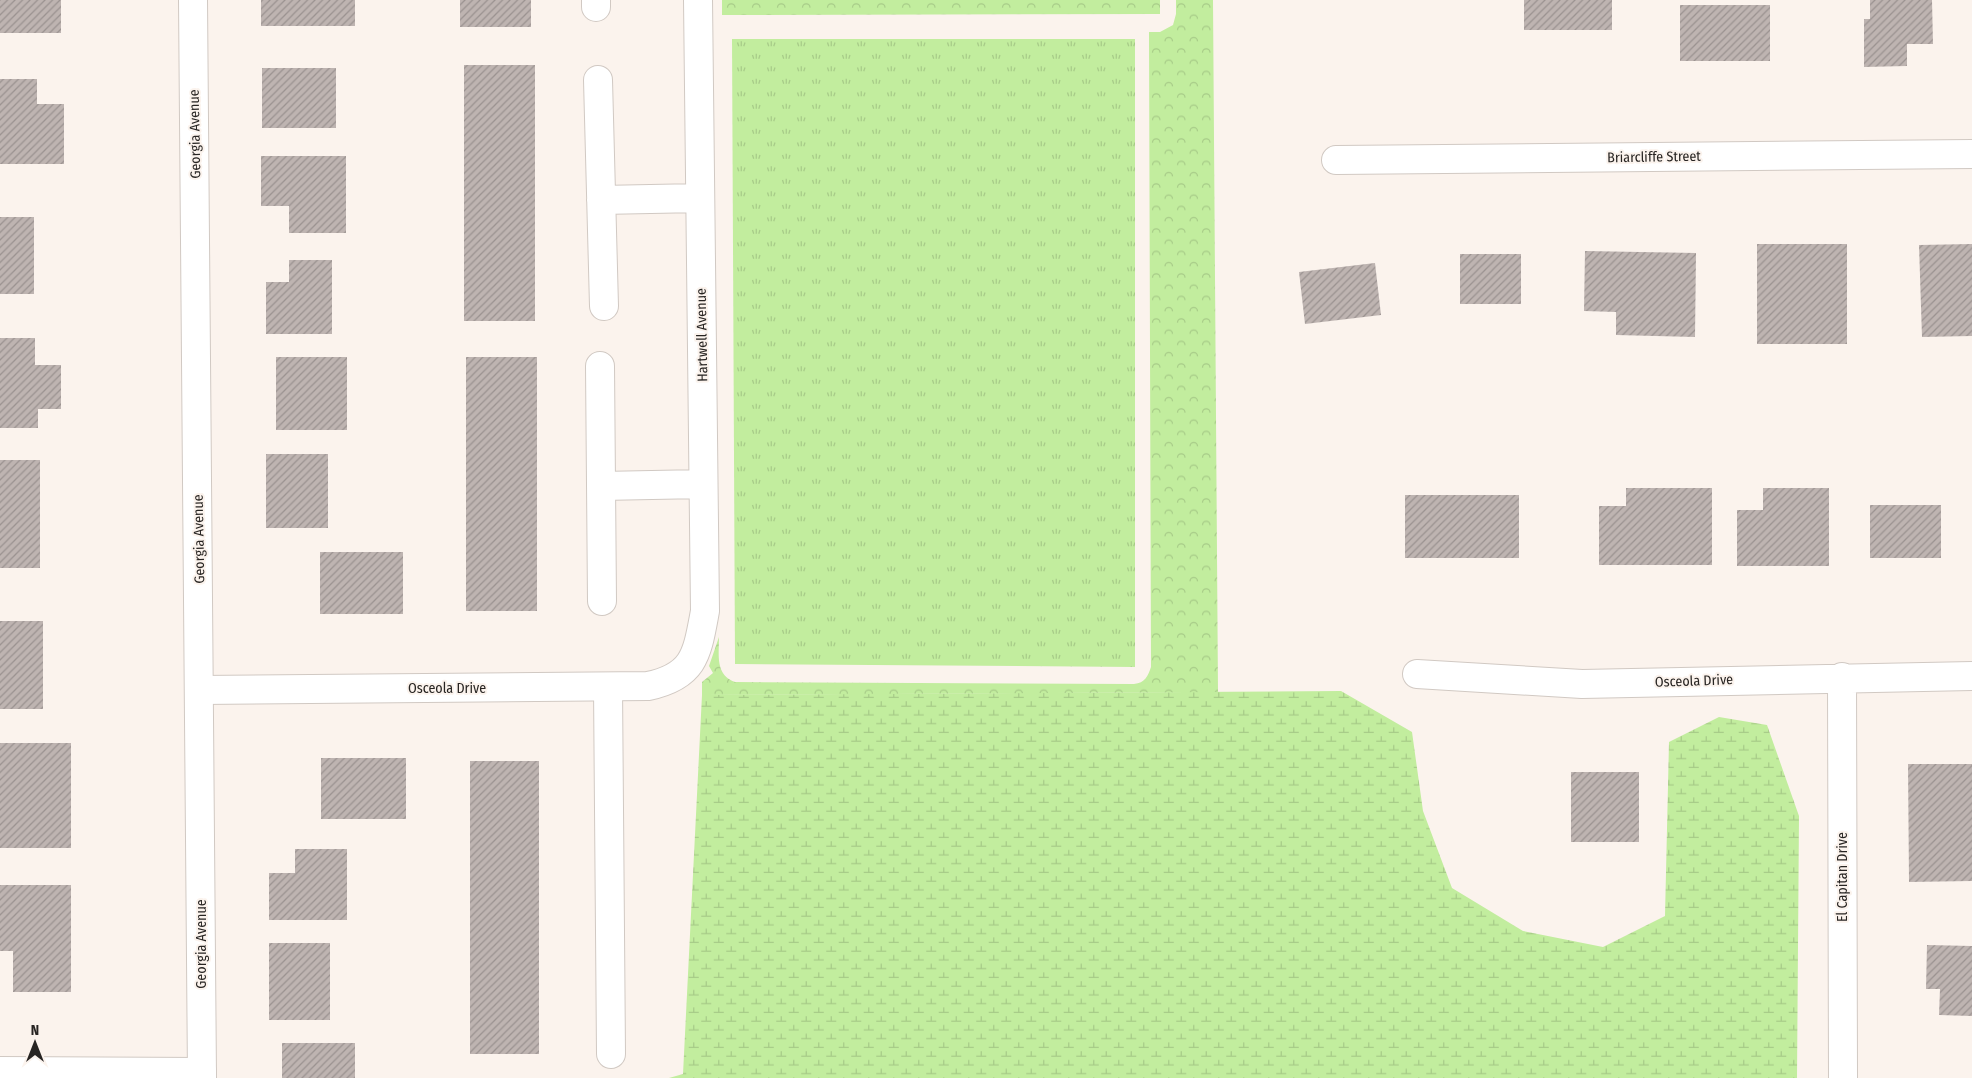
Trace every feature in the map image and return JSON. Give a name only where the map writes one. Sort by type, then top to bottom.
[{"type":"street","name":"Georgia Avenue","points":[[193,0],[202,1075]]},
{"type":"street","name":"Hartwell Avenue","points":[[688,667],[699,643],[705,611],[698,0]]},
{"type":"street","points":[[598,80],[604,306]]},
{"type":"street","name":"Briarcliffe Street","points":[[1336,160],[1972,154]]},
{"type":"street","points":[[601,200],[700,198]]},
{"type":"street","points":[[600,366],[602,601]]},
{"type":"street","points":[[601,486],[703,484]]},
{"type":"street","name":"Osceola Drive","points":[[200,690],[648,686],[669,682],[688,667]]},
{"type":"street","name":"Osceola Drive","points":[[1417,674],[1582,684],[1842,677],[1972,676]]},
{"type":"street","name":"El Capitan Drive","points":[[1842,677],[1842,1078]]},
{"type":"street","points":[[608,687],[611,1054]]},
{"type":"street","points":[[0,1071],[202,1075]]},
{"type":"green space","points":[[722,0],[1160,0],[1160,14],[722,15]]},
{"type":"green space","points":[[1176,0],[1213,0],[1218,692],[702,695],[702,682],[713,673],[709,666],[719,637],[721,669],[724,675],[735,682],[1134,684],[1143,681],[1147,676],[1151,667],[1149,32],[1160,32],[1173,25],[1176,14]]},
{"type":"green space","points":[[732,39],[1135,39],[1135,667],[735,664]]},
{"type":"green space","points":[[1341,691],[1412,732],[1423,811],[1452,888],[1523,931],[1603,947],[1665,916],[1669,742],[1719,717],[1767,725],[1799,816],[1797,1078],[669,1078],[683,1074],[702,695]]},
{"type":"building","points":[[0,0],[61,0],[61,33],[0,33]]},
{"type":"building","points":[[261,0],[355,0],[355,26],[261,26]]},
{"type":"building","points":[[460,0],[531,0],[531,27],[460,27]]},
{"type":"building","points":[[1524,0],[1612,0],[1612,30],[1524,30]]},
{"type":"building","points":[[1870,0],[1932,0],[1933,44],[1907,44],[1907,66],[1864,67],[1864,19],[1870,19]]},
{"type":"building","points":[[1680,5],[1770,5],[1770,61],[1680,61]]},
{"type":"building","points":[[464,65],[535,65],[535,321],[464,321]]},
{"type":"building","points":[[262,68],[336,68],[336,128],[262,128]]},
{"type":"building","points":[[0,79],[37,79],[37,104],[64,104],[64,164],[0,164]]},
{"type":"building","points":[[261,156],[346,156],[346,233],[289,233],[289,206],[261,206]]},
{"type":"building","points":[[0,217],[34,217],[34,294],[0,294]]},
{"type":"building","points":[[1757,244],[1847,244],[1847,344],[1757,344]]},
{"type":"building","points":[[1972,244],[1972,336],[1922,337],[1919,245]]},
{"type":"building","points":[[1585,251],[1696,253],[1695,337],[1616,335],[1616,312],[1584,311]]},
{"type":"building","points":[[1460,254],[1521,254],[1521,304],[1460,304]]},
{"type":"building","points":[[289,260],[332,260],[332,334],[266,334],[266,282],[289,282]]},
{"type":"building","points":[[1375,263],[1381,315],[1305,324],[1299,272]]},
{"type":"building","points":[[0,338],[35,338],[35,365],[61,365],[61,409],[38,409],[38,428],[0,428]]},
{"type":"building","points":[[276,357],[347,357],[347,430],[276,430]]},
{"type":"building","points":[[466,357],[537,357],[537,611],[466,611]]},
{"type":"building","points":[[266,454],[328,454],[328,528],[266,528]]},
{"type":"building","points":[[0,460],[40,460],[40,568],[0,568]]},
{"type":"building","points":[[1626,488],[1712,488],[1712,565],[1599,565],[1599,506],[1626,506]]},
{"type":"building","points":[[1763,488],[1829,488],[1829,566],[1737,566],[1737,510],[1763,510]]},
{"type":"building","points":[[1405,495],[1519,495],[1519,558],[1405,558]]},
{"type":"building","points":[[1870,505],[1941,505],[1941,558],[1870,558]]},
{"type":"building","points":[[320,552],[403,552],[403,614],[320,614]]},
{"type":"building","points":[[0,621],[43,621],[43,709],[0,709]]},
{"type":"building","points":[[0,743],[71,743],[71,848],[0,848]]},
{"type":"building","points":[[321,758],[406,758],[406,819],[321,819]]},
{"type":"building","points":[[470,761],[539,761],[539,1054],[470,1054]]},
{"type":"building","points":[[1908,764],[1972,764],[1972,881],[1909,882]]},
{"type":"building","points":[[1571,772],[1639,772],[1639,842],[1571,842]]},
{"type":"building","points":[[295,849],[347,849],[347,920],[269,920],[269,873],[295,873]]},
{"type":"building","points":[[0,885],[71,885],[71,992],[13,992],[13,951],[0,951]]},
{"type":"building","points":[[269,943],[330,943],[330,1020],[269,1020]]},
{"type":"building","points":[[1927,945],[1972,946],[1972,1016],[1939,1015],[1940,989],[1926,989]]},
{"type":"building","points":[[282,1043],[355,1043],[355,1078],[282,1078]]}]
